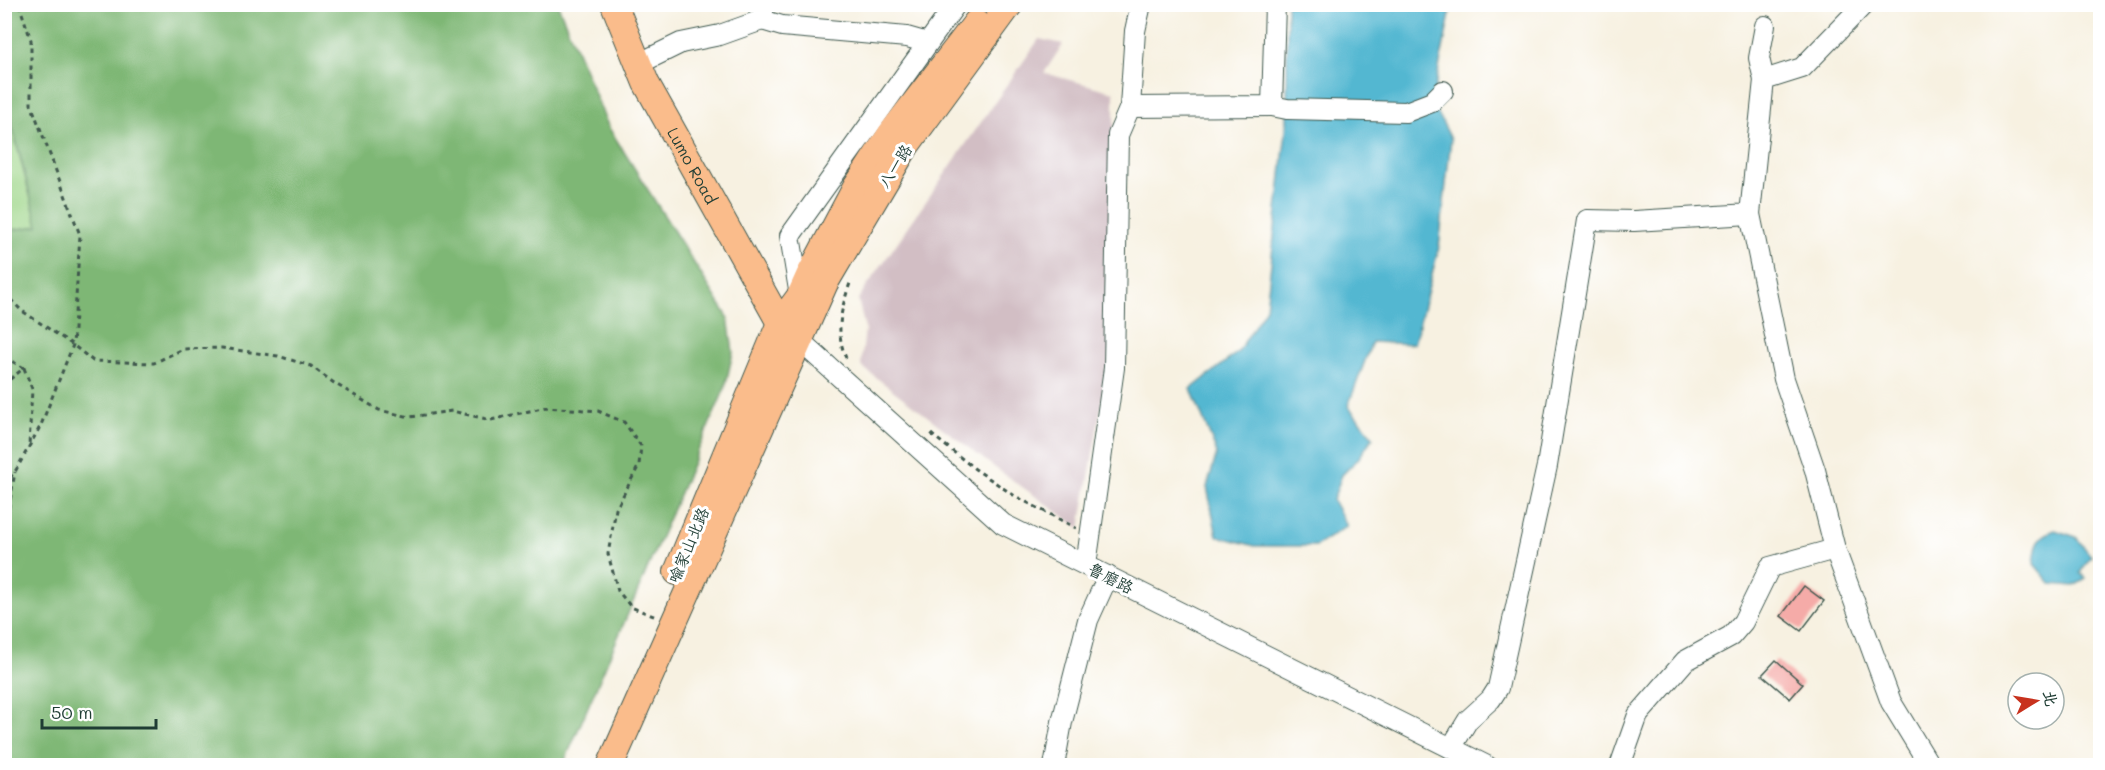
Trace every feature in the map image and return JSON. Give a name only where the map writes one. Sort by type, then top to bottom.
[{"type":"main road","name":"Lumo Road","points":[[614,4],[652,94],[780,323]]},
{"type":"main road","name":"八一路","points":[[780,323],[800,296],[856,187],[884,143],[990,4]]},
{"type":"main road","name":"八一路","points":[[799,340],[825,283],[906,146],[1010,4]]},
{"type":"main road","name":"鲁磨路","points":[[780,323],[799,340]]},
{"type":"main road","name":"喻家山北路","points":[[595,765],[780,323]]},
{"type":"main road","name":"喻家山北路","points":[[610,765],[799,340]]},
{"type":"street","points":[[800,296],[790,236],[956,4]]},
{"type":"street","points":[[1086,565],[1114,368],[1118,135],[1130,107],[1135,31],[1141,4]]},
{"type":"street","points":[[1272,106],[1275,4]]},
{"type":"street","points":[[1764,80],[1802,68],[1864,4]]},
{"type":"street","points":[[638,64],[681,44],[720,35],[763,12],[782,26],[907,37],[928,43]]},
{"type":"street","points":[[1765,26],[1760,58],[1764,80],[1750,214],[1784,379],[1815,470],[1835,549],[1891,702],[1929,765]]},
{"type":"street","points":[[1130,107],[1272,106],[1287,109],[1406,112],[1432,102],[1443,91]]},
{"type":"street","points":[[1454,754],[1468,720],[1491,699],[1498,688],[1546,466],[1587,220],[1634,221],[1750,214]]},
{"type":"street","name":"鲁磨路","points":[[799,340],[1004,524],[1454,754],[1487,765]]},
{"type":"street","points":[[1620,765],[1638,715],[1685,661],[1731,636],[1743,622],[1770,567],[1835,549]]},
{"type":"street","points":[[1054,765],[1062,722],[1088,620],[1108,576]]},
{"type":"path","points":[[4,485],[16,470],[41,425],[73,345],[80,235],[31,104],[31,40],[19,4]]},
{"type":"path","points":[[850,365],[840,344],[839,331],[841,312],[852,278]]},
{"type":"path","points":[[4,293],[22,311],[93,361],[154,363],[183,349],[222,348],[278,356],[311,366],[379,410],[410,417],[452,411],[491,420],[546,407],[598,411],[624,422],[641,446],[639,465],[616,509],[608,554],[618,591],[624,599],[641,613],[658,618]]},
{"type":"path","points":[[4,359],[24,368],[32,389],[29,448]]},
{"type":"path","points":[[4,384],[24,368]]},
{"type":"path","points":[[930,433],[975,469],[1015,496],[1090,536]]},
{"type":"path","points":[[4,535],[16,470]]},
{"type":"shaded area","points":[[1039,39],[1063,44],[1044,73],[1114,92],[1115,327],[1080,528],[994,467],[861,366],[865,329],[858,299]]},
{"type":"green space","points":[[5,4],[558,5],[609,128],[728,317],[733,352],[725,388],[563,765],[5,765],[5,231],[38,226],[5,97]]},
{"type":"green space","points":[[4,97],[38,226],[5,231],[4,231]]},
{"type":"water","points":[[1287,5],[1452,5],[1432,102],[1451,139],[1439,247],[1414,344],[1372,342],[1348,406],[1373,437],[1358,459],[1342,475],[1333,500],[1347,526],[1316,546],[1255,546],[1217,536],[1207,487],[1217,453],[1191,389],[1238,352],[1266,308],[1287,122]]},
{"type":"water","points":[[2055,530],[2076,537],[2091,556],[2080,573],[2086,579],[2074,586],[2051,584],[2034,564],[2038,542]]},
{"type":"building","points":[[1804,586],[1824,601],[1801,631],[1781,616]]},
{"type":"building","points":[[1776,660],[1803,684],[1790,699],[1762,675]]}]
